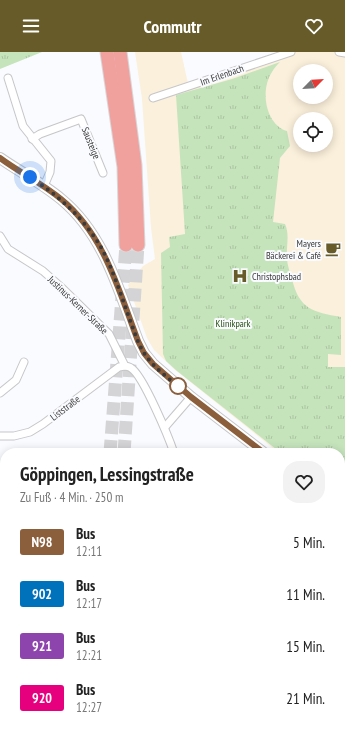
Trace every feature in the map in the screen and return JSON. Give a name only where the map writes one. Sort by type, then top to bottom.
[{"type":"highway","points":[[107,52],[114,91],[124,167],[132,245],[135,165],[120,52]]},
{"type":"main road","points":[[0,158],[44,186],[62,200],[87,226],[102,249],[110,266],[138,341],[144,353],[153,364],[191,397],[257,448]]},
{"type":"street","name":"Im Erlenbach","points":[[153,98],[290,52]]},
{"type":"street","points":[[339,52],[345,54]]},
{"type":"street","points":[[8,78],[24,126],[32,139],[51,162],[50,172],[44,186]]},
{"type":"street","name":"Sausteige","points":[[32,139],[40,134],[82,119],[103,173]]},
{"type":"street","name":"Justinus-Kerner-Straße","points":[[0,236],[8,248],[43,271],[109,334],[125,366],[130,367],[139,377],[165,427],[172,448]]},
{"type":"street","points":[[0,393],[16,380],[24,362]]},
{"type":"street","name":"Liststraße","points":[[0,436],[14,436],[30,432],[43,424],[119,367],[125,366]]},
{"type":"street","points":[[165,427],[191,397]]},
{"type":"shaded area","name":"Klinikpark","points":[[135,52],[181,52],[189,88],[295,52],[345,52],[345,448],[273,448],[174,369],[154,350],[147,338],[128,285],[143,266],[155,259],[151,228],[142,99]]},
{"type":"green space","points":[[0,52],[42,52],[0,69]]},
{"type":"green space","name":"Klinikpark","points":[[280,62],[268,79],[266,88],[267,106],[269,114],[274,121],[287,131],[290,146],[280,158],[273,222],[285,224],[288,236],[288,263],[295,289],[303,303],[315,311],[341,317],[341,355],[328,354],[328,367],[345,367],[345,448],[275,448],[177,371],[166,361],[163,354],[161,253],[170,247],[169,237],[185,234],[176,95],[232,79]]},
{"type":"tunnel","points":[[110,448],[126,245]]},
{"type":"tunnel","points":[[124,448],[138,245]]},
{"type":"bus line","name":"N98","points":[[0,158],[43,185],[62,200],[87,226],[102,249],[110,266],[138,341],[144,353],[153,364],[191,397],[257,448]]},
{"type":"place","name":"Mayers Bäckerei & Café","points":[[333,249]]},
{"type":"place","name":"Christophsbad","points":[[240,276]]},
{"type":"route","points":[[30,177],[62,200],[87,226],[102,249],[110,266],[138,341],[144,353],[153,364],[179,387],[178,386]]}]
